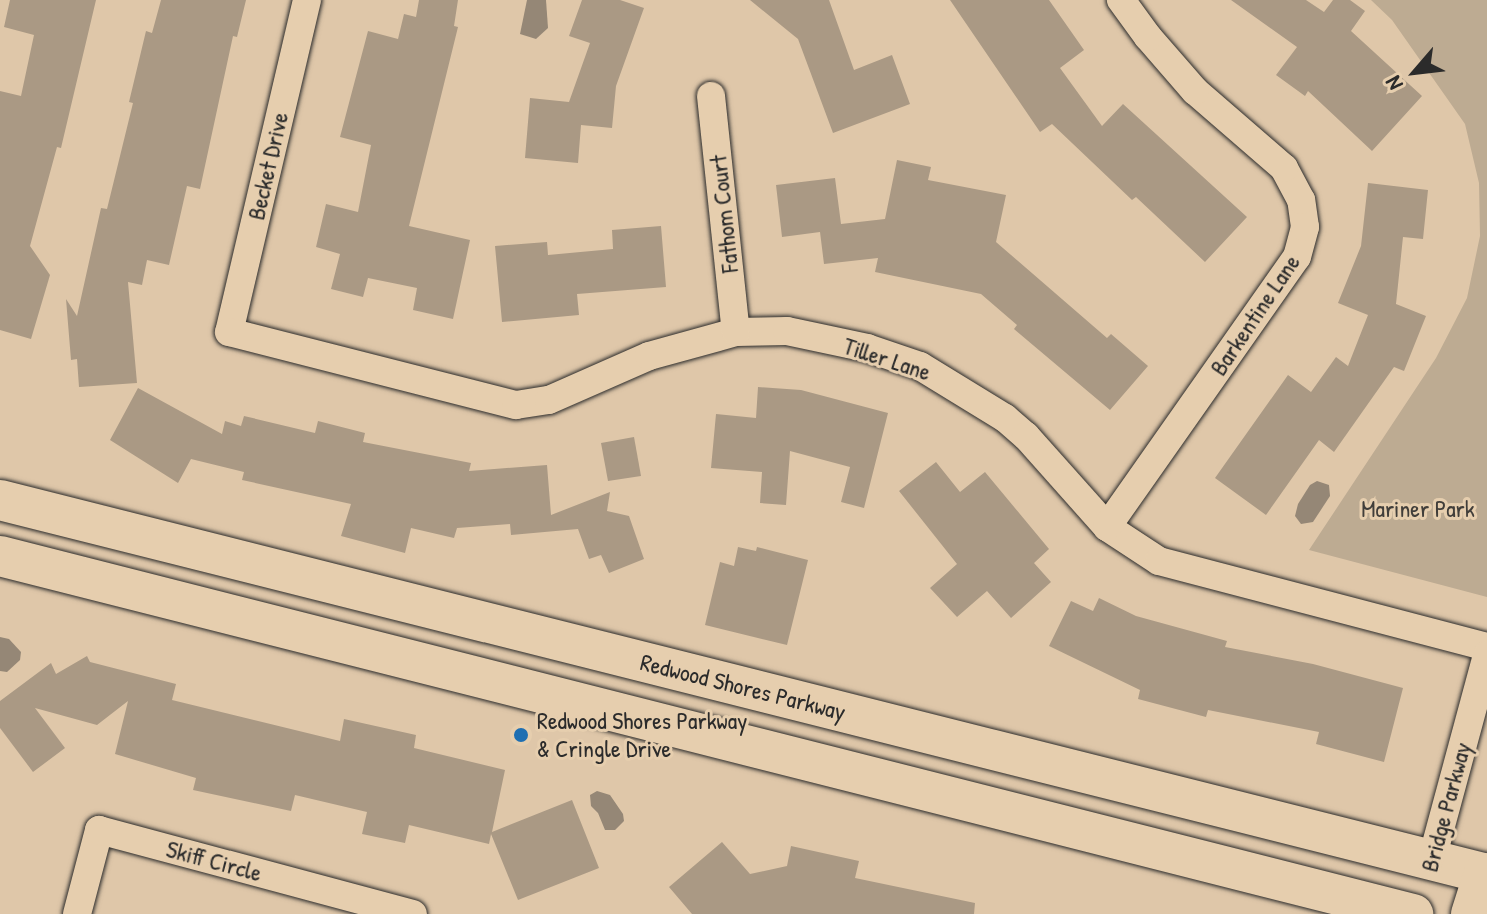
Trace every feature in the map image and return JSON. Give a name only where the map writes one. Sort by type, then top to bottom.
[{"type":"main road","name":"Redwood Shores Parkway","points":[[0,500],[1486,870]]},
{"type":"main road","points":[[0,556],[1413,914]]},
{"type":"main road","name":"Bridge Parkway","points":[[1419,914],[1432,859]]},
{"type":"main road","points":[[1471,914],[1486,870]]},
{"type":"street","name":"Becket Drive","points":[[229,332],[307,0]]},
{"type":"street","name":"Barkentine Lane","points":[[1107,527],[1297,257],[1305,227],[1301,200],[1284,168],[1195,91],[1121,0]]},
{"type":"street","name":"Fathom Court","points":[[711,96],[736,332]]},
{"type":"street","name":"Tiller Lane","points":[[229,332],[516,405],[549,400],[649,356],[736,332],[787,331],[867,348],[941,377],[983,402],[1026,436],[1107,527],[1133,547],[1185,571],[1487,647]]},
{"type":"street","name":"Bridge Parkway","points":[[1432,859],[1487,655]]},
{"type":"street","name":"Skiff Circle","points":[[77,914],[99,830],[413,914]]},
{"type":"green space","name":"Mariner Park","points":[[1371,0],[1487,0],[1487,597],[1309,550],[1436,358],[1467,298],[1480,236],[1479,183],[1465,124],[1392,20]]},
{"type":"shaded area","points":[[527,0],[546,0],[548,28],[536,39],[520,34]]},
{"type":"shaded area","points":[[1317,481],[1329,485],[1330,496],[1313,522],[1301,524],[1295,516],[1298,504],[1310,485]]},
{"type":"shaded area","points":[[0,637],[9,639],[21,652],[20,660],[7,672],[0,671]]},
{"type":"shaded area","points":[[597,791],[610,795],[623,814],[624,821],[615,830],[605,830],[598,813],[591,806],[590,795]]},
{"type":"building","points":[[10,0],[96,0],[61,148],[57,147],[30,246],[50,275],[31,339],[0,330],[0,91],[21,96],[34,35],[4,27]]},
{"type":"building","points":[[161,0],[246,0],[237,37],[233,36],[200,189],[187,186],[169,265],[147,260],[142,285],[128,282],[137,383],[79,387],[77,359],[71,360],[66,299],[77,316],[101,208],[107,209],[133,103],[129,102],[146,31],[152,33]]},
{"type":"building","points":[[419,0],[458,0],[454,26],[458,27],[409,226],[470,240],[453,319],[413,310],[417,288],[368,278],[363,297],[331,289],[340,254],[316,247],[326,204],[358,212],[371,145],[340,137],[368,31],[398,39],[404,14],[416,17]]},
{"type":"building","points":[[582,0],[620,0],[644,8],[616,86],[612,128],[581,125],[578,163],[525,158],[530,98],[569,102],[590,43],[569,36]]},
{"type":"building","points":[[750,0],[829,0],[854,70],[892,55],[910,104],[833,133],[798,39]]},
{"type":"building","points":[[950,0],[1049,0],[1084,50],[1060,68],[1102,126],[1123,104],[1247,217],[1205,262],[1136,197],[1132,200],[1052,124],[1040,132]]},
{"type":"building","points":[[1231,0],[1306,0],[1324,12],[1333,0],[1350,0],[1365,11],[1351,31],[1422,96],[1372,151],[1308,91],[1305,96],[1276,75],[1297,47]]},
{"type":"building","points":[[897,160],[931,167],[928,180],[1006,195],[996,242],[1107,338],[1111,334],[1148,366],[1110,410],[1014,329],[1017,325],[981,294],[875,272],[878,258],[824,264],[820,232],[782,237],[776,185],[835,178],[841,224],[885,219]]},
{"type":"building","points":[[1368,183],[1428,190],[1423,239],[1403,237],[1396,304],[1426,316],[1404,371],[1394,367],[1334,452],[1319,440],[1266,515],[1215,478],[1288,375],[1311,392],[1336,357],[1348,366],[1368,315],[1338,303],[1361,246]]},
{"type":"building","points":[[661,226],[666,287],[577,294],[579,315],[502,322],[495,246],[547,242],[548,255],[613,249],[612,230]]},
{"type":"building","points":[[758,387],[801,390],[888,413],[864,508],[841,502],[850,467],[790,451],[786,505],[760,503],[762,472],[711,468],[716,414],[756,418]]},
{"type":"building","points":[[138,388],[222,434],[225,421],[241,426],[244,416],[315,433],[318,421],[365,433],[363,442],[471,463],[469,471],[547,465],[551,515],[610,492],[607,511],[629,516],[644,559],[609,573],[601,555],[589,559],[578,529],[511,535],[510,524],[457,528],[454,538],[411,528],[405,553],[341,536],[351,504],[242,480],[244,472],[191,459],[178,483],[110,440]]},
{"type":"building","points":[[634,437],[641,476],[608,481],[601,443]]},
{"type":"building","points":[[936,462],[960,492],[985,472],[1049,549],[1034,563],[1051,582],[1011,618],[987,591],[957,617],[930,588],[957,564],[899,491]]},
{"type":"building","points":[[738,547],[756,551],[757,547],[808,560],[787,645],[705,625],[720,562],[734,566]]},
{"type":"building","points":[[1099,598],[1136,616],[1227,641],[1225,647],[1313,664],[1403,688],[1384,762],[1316,744],[1319,732],[1208,710],[1206,717],[1138,699],[1140,690],[1049,646],[1071,601],[1093,611]]},
{"type":"building","points":[[87,656],[90,662],[176,684],[172,700],[340,741],[344,719],[416,735],[414,748],[505,770],[492,832],[572,800],[599,868],[518,900],[491,834],[489,844],[409,825],[405,843],[362,834],[367,812],[295,795],[291,811],[193,790],[196,778],[115,754],[128,701],[97,725],[35,708],[65,748],[33,772],[0,728],[0,701],[51,663],[56,674]]},
{"type":"building","points":[[722,842],[750,874],[787,866],[791,846],[859,861],[855,878],[975,903],[974,914],[692,914],[669,887]]},
{"type":"place","name":"Redwood Shores Parkway & Cringle Drive","points":[[521,735]]}]
